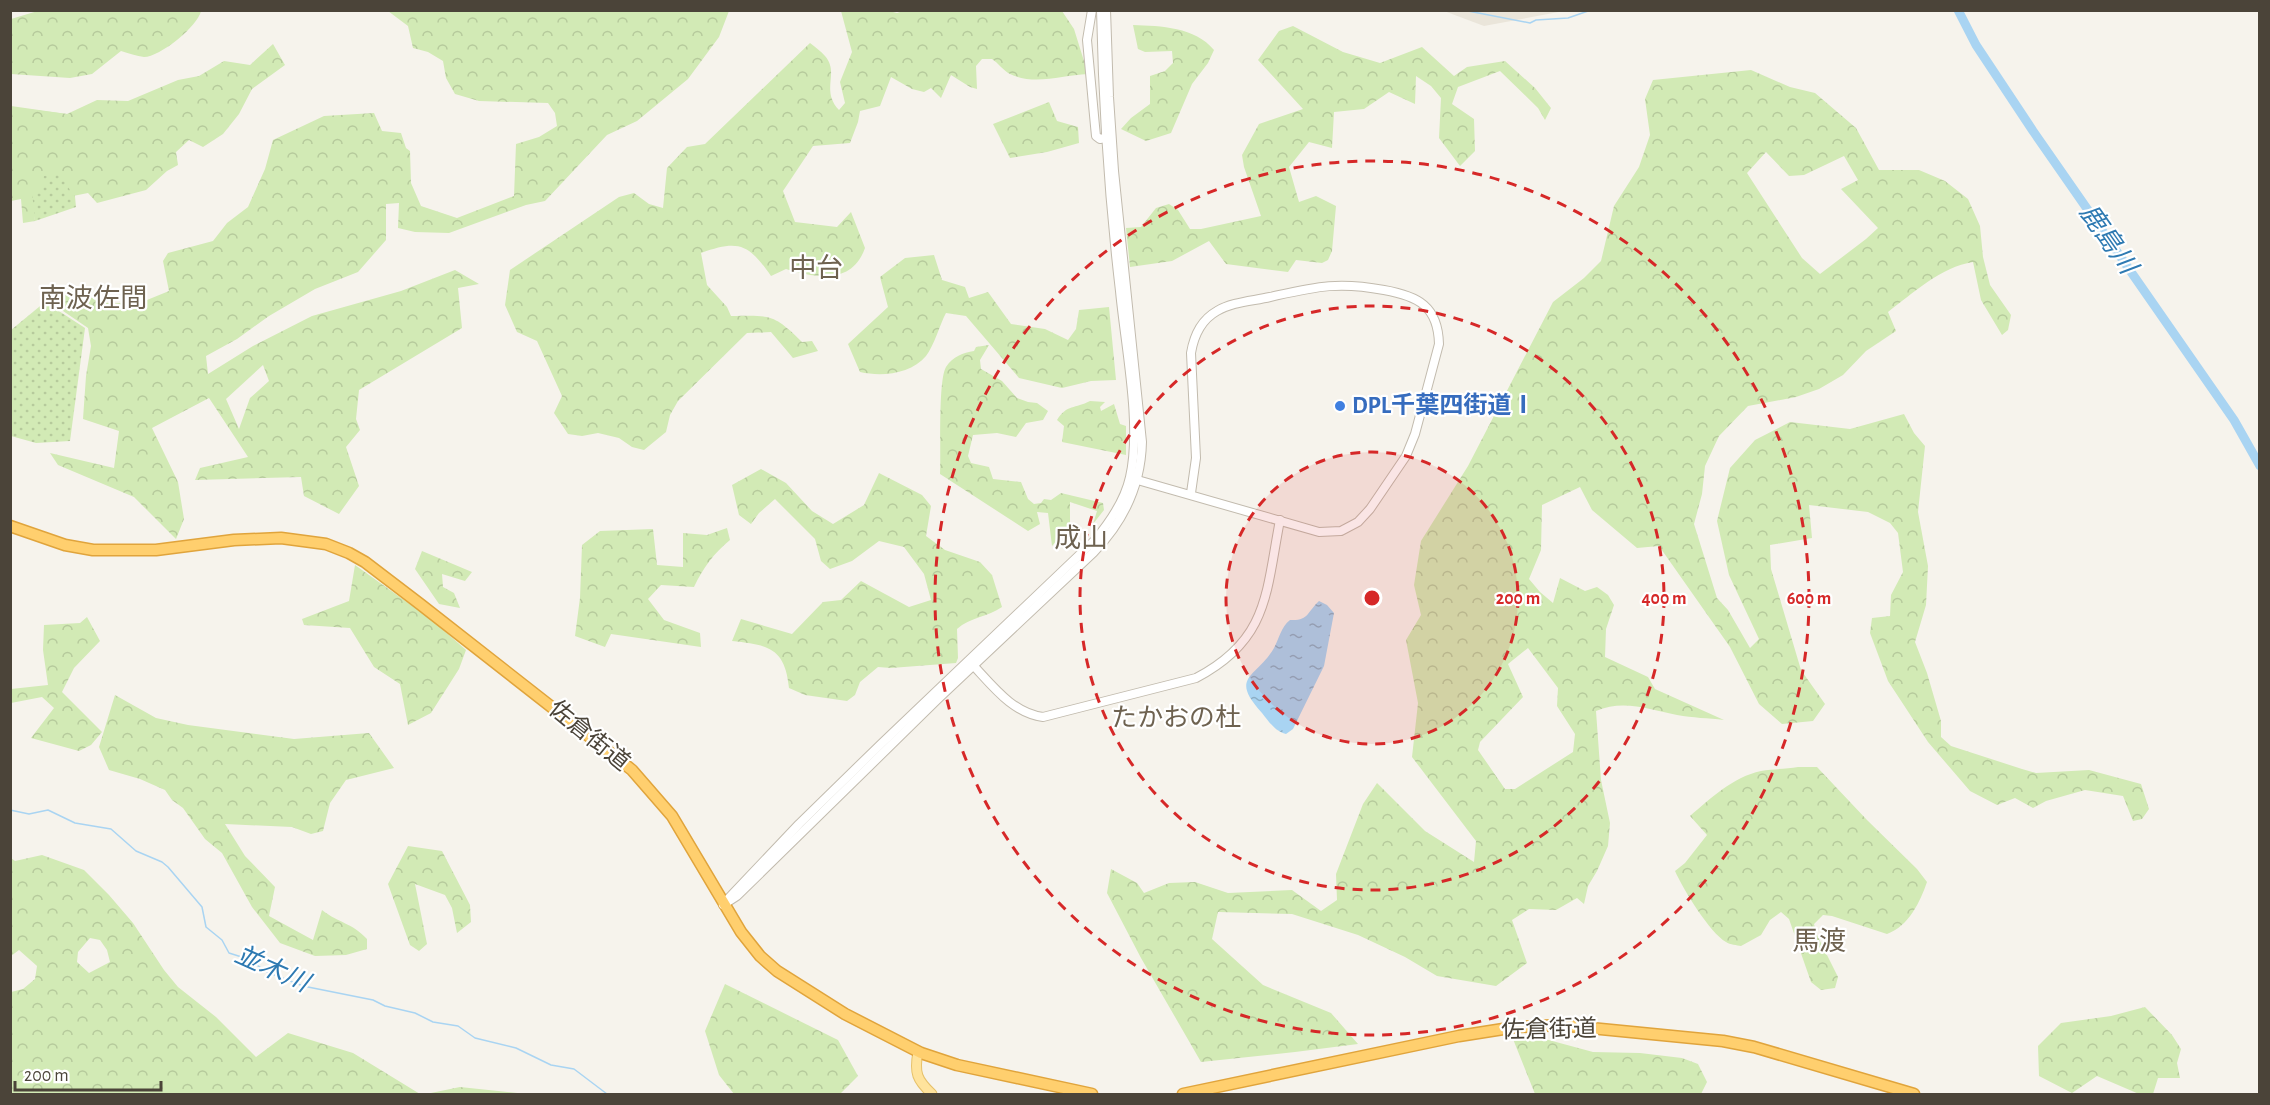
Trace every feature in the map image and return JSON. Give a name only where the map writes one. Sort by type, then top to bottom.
[{"type":"highway","name":"佐倉街道","points":[[10,526],[65,545],[93,550],[156,550],[234,540],[280,538],[326,544],[349,553],[365,562],[420,604],[632,770],[672,816],[723,905],[754,950],[777,971],[845,1014],[918,1052],[957,1065],[1092,1095]]},
{"type":"highway","name":"佐倉街道","points":[[1183,1095],[1469,1034],[1516,1027],[1560,1025],[1723,1041],[1754,1047],[1914,1095]]},
{"type":"main road","points":[[918,1052],[915,1068],[921,1084],[932,1095]]},
{"type":"street","points":[[1092,10],[1088,40],[1096,136],[1100,139],[1106,138]]},
{"type":"street","points":[[723,905],[799,824],[971,663],[1095,540],[1112,518],[1134,479],[1141,455],[1141,432],[1114,171],[1101,10]]},
{"type":"street","points":[[1106,10],[1104,33],[1106,138],[1132,401],[1134,479]]},
{"type":"street","points":[[1134,479],[1319,532],[1341,531],[1350,527],[1370,509],[1406,456],[1415,434],[1439,344],[1435,318],[1427,307],[1406,294],[1359,285],[1332,285],[1227,307],[1210,316],[1194,337],[1191,353],[1196,458],[1191,494]]},
{"type":"street","points":[[971,663],[1020,711],[1043,717],[1196,678],[1231,656],[1255,626],[1264,600],[1280,520]]},
{"type":"shaded area","points":[[1444,11],[1564,11],[1484,26]]},
{"type":"green space","points":[[41,10],[201,11],[186,32],[151,56],[144,57],[121,51],[92,74],[70,78],[11,74],[11,19]]},
{"type":"green space","points":[[885,10],[897,13],[906,10],[1062,11],[1074,29],[1088,74],[1039,80],[1029,79],[1010,74],[992,59],[982,59],[976,66],[977,89],[951,75],[941,98],[931,88],[924,92],[912,89],[891,77],[880,106],[860,111],[850,143],[813,146],[783,191],[795,222],[837,227],[851,212],[865,248],[859,260],[851,268],[832,276],[809,275],[786,269],[771,276],[756,257],[741,247],[724,246],[701,253],[707,285],[727,307],[731,316],[771,318],[785,326],[802,342],[812,341],[818,351],[793,358],[771,332],[747,333],[678,401],[670,415],[666,432],[644,450],[632,447],[619,438],[598,433],[582,436],[568,434],[554,413],[562,396],[537,341],[517,332],[505,305],[510,270],[619,197],[634,193],[649,204],[663,208],[667,168],[687,147],[705,144],[810,43],[829,62],[831,96],[839,110],[845,103],[840,82],[852,52],[841,11]]},
{"type":"green space","points":[[388,11],[729,11],[719,37],[688,79],[637,121],[607,135],[545,201],[526,205],[449,233],[415,232],[398,228],[399,203],[386,204],[386,240],[358,272],[315,289],[206,356],[208,374],[253,346],[312,316],[401,291],[455,270],[479,284],[458,288],[462,328],[359,390],[356,419],[360,430],[346,447],[359,486],[339,514],[304,496],[301,477],[195,480],[200,468],[248,457],[209,398],[152,428],[178,482],[184,519],[176,539],[134,497],[58,465],[50,453],[114,468],[119,431],[83,419],[91,346],[88,328],[44,298],[64,289],[111,304],[147,300],[169,291],[163,261],[168,253],[213,241],[227,223],[248,207],[265,169],[273,140],[324,116],[374,113],[382,131],[401,133],[406,148],[410,151],[411,183],[421,206],[457,218],[514,196],[516,144],[539,137],[557,126],[555,113],[548,103],[479,101],[455,94],[446,78],[443,61],[428,52],[413,48],[408,26]],"holes":[[[263,365],[269,381],[250,398],[239,429],[226,399]]]},
{"type":"green space","points":[[1133,25],[1166,27],[1187,32],[1206,42],[1214,50],[1208,63],[1192,84],[1171,133],[1146,141],[1121,129],[1131,118],[1150,104],[1150,76],[1165,71],[1173,63],[1172,51],[1145,52],[1138,49]]},
{"type":"green space","points":[[1293,26],[1343,52],[1380,63],[1422,47],[1454,76],[1467,67],[1505,61],[1535,88],[1551,108],[1545,120],[1538,108],[1500,71],[1458,87],[1452,104],[1474,119],[1475,151],[1460,166],[1439,138],[1441,98],[1431,86],[1416,76],[1415,104],[1389,92],[1364,109],[1334,112],[1332,148],[1309,142],[1289,167],[1299,202],[1316,196],[1336,206],[1332,251],[1328,260],[1322,263],[1296,260],[1288,272],[1226,264],[1209,241],[1172,261],[1130,267],[1126,228],[1141,227],[1156,208],[1169,204],[1178,210],[1190,229],[1201,229],[1261,216],[1242,155],[1259,124],[1303,109],[1258,60],[1279,31]]},
{"type":"green space","points":[[273,44],[285,65],[252,89],[239,114],[223,134],[203,147],[189,140],[176,152],[178,165],[167,171],[146,190],[97,203],[88,193],[73,196],[61,173],[44,176],[39,190],[32,192],[35,221],[23,223],[21,199],[11,201],[11,106],[67,114],[97,100],[128,101],[178,80],[199,76],[224,61],[250,65]]},
{"type":"green space","points":[[1751,70],[1790,87],[1815,93],[1856,128],[1879,170],[1919,170],[1945,181],[1968,199],[1980,226],[1983,257],[1990,285],[2011,315],[2008,330],[2002,335],[1981,300],[1973,262],[1950,269],[1928,282],[1888,312],[1896,331],[1866,351],[1843,375],[1819,389],[1796,397],[1748,406],[1719,436],[1705,466],[1702,494],[1694,524],[1717,598],[1728,610],[1750,648],[1759,639],[1729,575],[1717,521],[1730,468],[1755,440],[1790,422],[1850,429],[1904,414],[1914,433],[1925,446],[1918,512],[1928,566],[1926,605],[1915,642],[1941,721],[1941,737],[1951,746],[2036,773],[2089,770],[2141,784],[2149,809],[2142,819],[2133,821],[2123,796],[2085,790],[2046,801],[2033,808],[2015,798],[1997,805],[1970,791],[1928,742],[1888,681],[1870,633],[1872,618],[1890,616],[1891,595],[1903,572],[1898,533],[1890,523],[1868,512],[1809,505],[1812,538],[1770,545],[1771,569],[1801,670],[1825,704],[1813,721],[1782,724],[1759,704],[1730,647],[1659,546],[1637,548],[1592,510],[1580,487],[1542,505],[1541,550],[1529,579],[1553,603],[1560,578],[1585,591],[1597,587],[1608,595],[1614,605],[1606,629],[1605,657],[1648,677],[1655,689],[1724,720],[1683,716],[1627,706],[1596,711],[1601,780],[1610,823],[1608,846],[1588,886],[1584,904],[1577,898],[1556,910],[1529,909],[1512,920],[1527,963],[1496,986],[1437,976],[1405,957],[1358,935],[1292,914],[1218,912],[1212,939],[1263,985],[1331,1013],[1358,1044],[1201,1062],[1141,958],[1107,893],[1111,869],[1137,883],[1144,893],[1169,883],[1195,882],[1228,893],[1292,890],[1321,911],[1337,900],[1336,874],[1363,804],[1377,783],[1425,831],[1474,862],[1476,841],[1412,757],[1418,703],[1406,640],[1421,615],[1414,585],[1421,541],[1468,466],[1553,302],[1584,278],[1601,261],[1614,206],[1639,167],[1650,135],[1645,99],[1653,80]],"holes":[[[1766,152],[1789,176],[1804,175],[1844,156],[1858,180],[1841,189],[1878,228],[1820,274],[1802,258],[1747,173]],[[1528,648],[1558,688],[1557,706],[1575,734],[1573,752],[1515,789],[1505,789],[1478,750],[1480,742],[1523,697],[1508,664]]]},
{"type":"green space","points":[[1049,102],[1057,121],[1078,127],[1079,143],[1047,152],[1010,158],[993,124]]},
{"type":"green space","points":[[11,107],[67,114],[76,207],[35,221]]},
{"type":"green space","points":[[934,255],[942,280],[965,287],[969,298],[988,292],[1011,324],[1045,329],[1068,340],[1076,329],[1079,310],[1109,307],[1116,380],[1091,381],[1062,388],[1019,378],[966,316],[946,313],[932,347],[920,362],[896,373],[860,372],[848,344],[888,307],[880,277],[905,258]]},
{"type":"green space","points":[[45,302],[85,328],[70,441],[36,443],[11,436],[11,330]]},
{"type":"green space","points":[[989,345],[980,360],[981,369],[1002,381],[1017,398],[1037,403],[1048,411],[1043,420],[1026,423],[1016,437],[997,433],[973,435],[968,456],[971,463],[989,467],[993,479],[1021,482],[1028,499],[1034,504],[1041,503],[1044,499],[1051,500],[1061,493],[1103,503],[1104,510],[1093,524],[1097,511],[1070,502],[1070,526],[1052,546],[1048,513],[1037,512],[1040,524],[1028,531],[940,474],[941,401],[943,375],[946,367],[958,356],[974,351],[976,347]]},
{"type":"green space","points":[[1090,401],[1105,402],[1100,407],[1101,411],[1114,404],[1120,424],[1126,426],[1126,455],[1062,442],[1064,426],[1057,420],[1064,411]]},
{"type":"green space","points":[[761,469],[786,483],[812,511],[833,524],[864,505],[879,473],[922,495],[931,506],[926,536],[945,550],[980,562],[992,575],[1002,607],[957,629],[958,658],[956,663],[878,667],[860,682],[855,695],[847,701],[805,695],[789,688],[784,664],[773,651],[756,644],[732,641],[741,619],[792,634],[823,602],[841,600],[861,581],[909,607],[931,600],[924,574],[904,547],[879,541],[852,561],[830,569],[821,561],[815,539],[775,499],[759,513],[751,524],[739,515],[732,485]]},
{"type":"green space","points":[[727,528],[730,540],[709,561],[694,587],[661,585],[648,599],[664,620],[700,633],[701,647],[611,634],[605,647],[575,636],[580,598],[582,545],[600,531],[653,529],[657,565],[683,567],[683,533],[707,535]]},
{"type":"green space","points":[[422,551],[472,572],[465,581],[442,574],[443,587],[454,593],[460,608],[439,604],[415,569]]},
{"type":"green space","points":[[355,565],[432,620],[466,650],[459,669],[431,713],[408,725],[400,684],[374,667],[350,628],[304,625],[302,619],[349,601]]},
{"type":"green space","points":[[87,617],[100,641],[74,668],[62,692],[102,732],[91,745],[79,751],[31,738],[54,708],[42,697],[11,703],[11,689],[48,685],[43,650],[44,625],[80,623]]},
{"type":"green space","points":[[115,695],[156,718],[188,725],[294,739],[369,733],[394,768],[346,780],[330,803],[323,831],[311,834],[292,827],[225,824],[245,856],[275,887],[269,916],[313,940],[322,910],[361,933],[367,939],[367,949],[346,955],[315,956],[280,943],[252,907],[222,853],[205,839],[183,808],[172,800],[165,790],[140,779],[109,770],[99,747]]},
{"type":"green space","points":[[1798,767],[1817,767],[1927,882],[1917,905],[1907,919],[1887,934],[1832,916],[1823,915],[1814,924],[1817,935],[1838,977],[1835,988],[1821,990],[1811,982],[1789,919],[1781,912],[1770,920],[1761,935],[1741,946],[1729,944],[1712,930],[1690,899],[1675,871],[1685,863],[1707,835],[1690,816],[1706,802],[1732,783],[1751,774]]},
{"type":"green space","points":[[408,846],[442,851],[470,905],[471,922],[457,933],[452,908],[445,895],[415,884],[427,944],[419,951],[410,945],[388,884]]},
{"type":"green space","points":[[42,855],[84,870],[133,923],[178,987],[216,1017],[256,1057],[288,1033],[353,1053],[420,1094],[11,1094],[11,992],[23,989],[35,979],[37,966],[19,950],[11,956],[11,858],[15,861]],"holes":[[[90,938],[100,940],[107,950],[110,962],[89,973],[77,962],[78,952]]]},
{"type":"green space","points":[[725,984],[838,1040],[858,1076],[840,1094],[734,1094],[719,1075],[705,1031]]},
{"type":"green space","points":[[2145,1007],[2172,1035],[2181,1049],[2177,1063],[2180,1078],[2158,1078],[2153,1094],[2139,1094],[2097,1076],[2072,1093],[2039,1076],[2038,1046],[2061,1023],[2111,1016]]},
{"type":"green space","points":[[1513,1039],[1545,1039],[1593,1052],[1640,1053],[1682,1058],[1698,1064],[1707,1082],[1701,1094],[1535,1094]]},
{"type":"green space","points":[[460,1087],[527,1094],[426,1094]]},
{"type":"water","points":[[1319,601],[1327,605],[1334,613],[1324,666],[1293,729],[1286,734],[1272,726],[1252,701],[1246,684],[1274,648],[1287,623],[1307,615]]},
{"type":"waterway","points":[[1463,10],[1530,23],[1536,20],[1568,18],[1591,10]]},
{"type":"waterway","name":"鹿島川","points":[[1958,10],[1976,45],[2234,420],[2260,466]]},
{"type":"waterway","name":"並木川","points":[[10,810],[29,814],[48,810],[75,823],[111,829],[136,851],[168,867],[202,907],[206,927],[222,940],[229,953],[248,959],[267,972],[303,986],[373,1000],[385,1006],[415,1013],[433,1022],[458,1026],[475,1038],[516,1048],[551,1065],[574,1069],[607,1094]]},
{"type":"place","name":"DPL千葉四街道Ⅰ","points":[[1340,406]]},
{"type":"district","name":"中台","points":[[816,268]]},
{"type":"district","name":"南波佐間","points":[[93,298]]},
{"type":"district","name":"成山","points":[[1081,538]]},
{"type":"district","name":"たかおの杜","points":[[1176,718]]},
{"type":"district","name":"馬渡","points":[[1819,941]]}]
